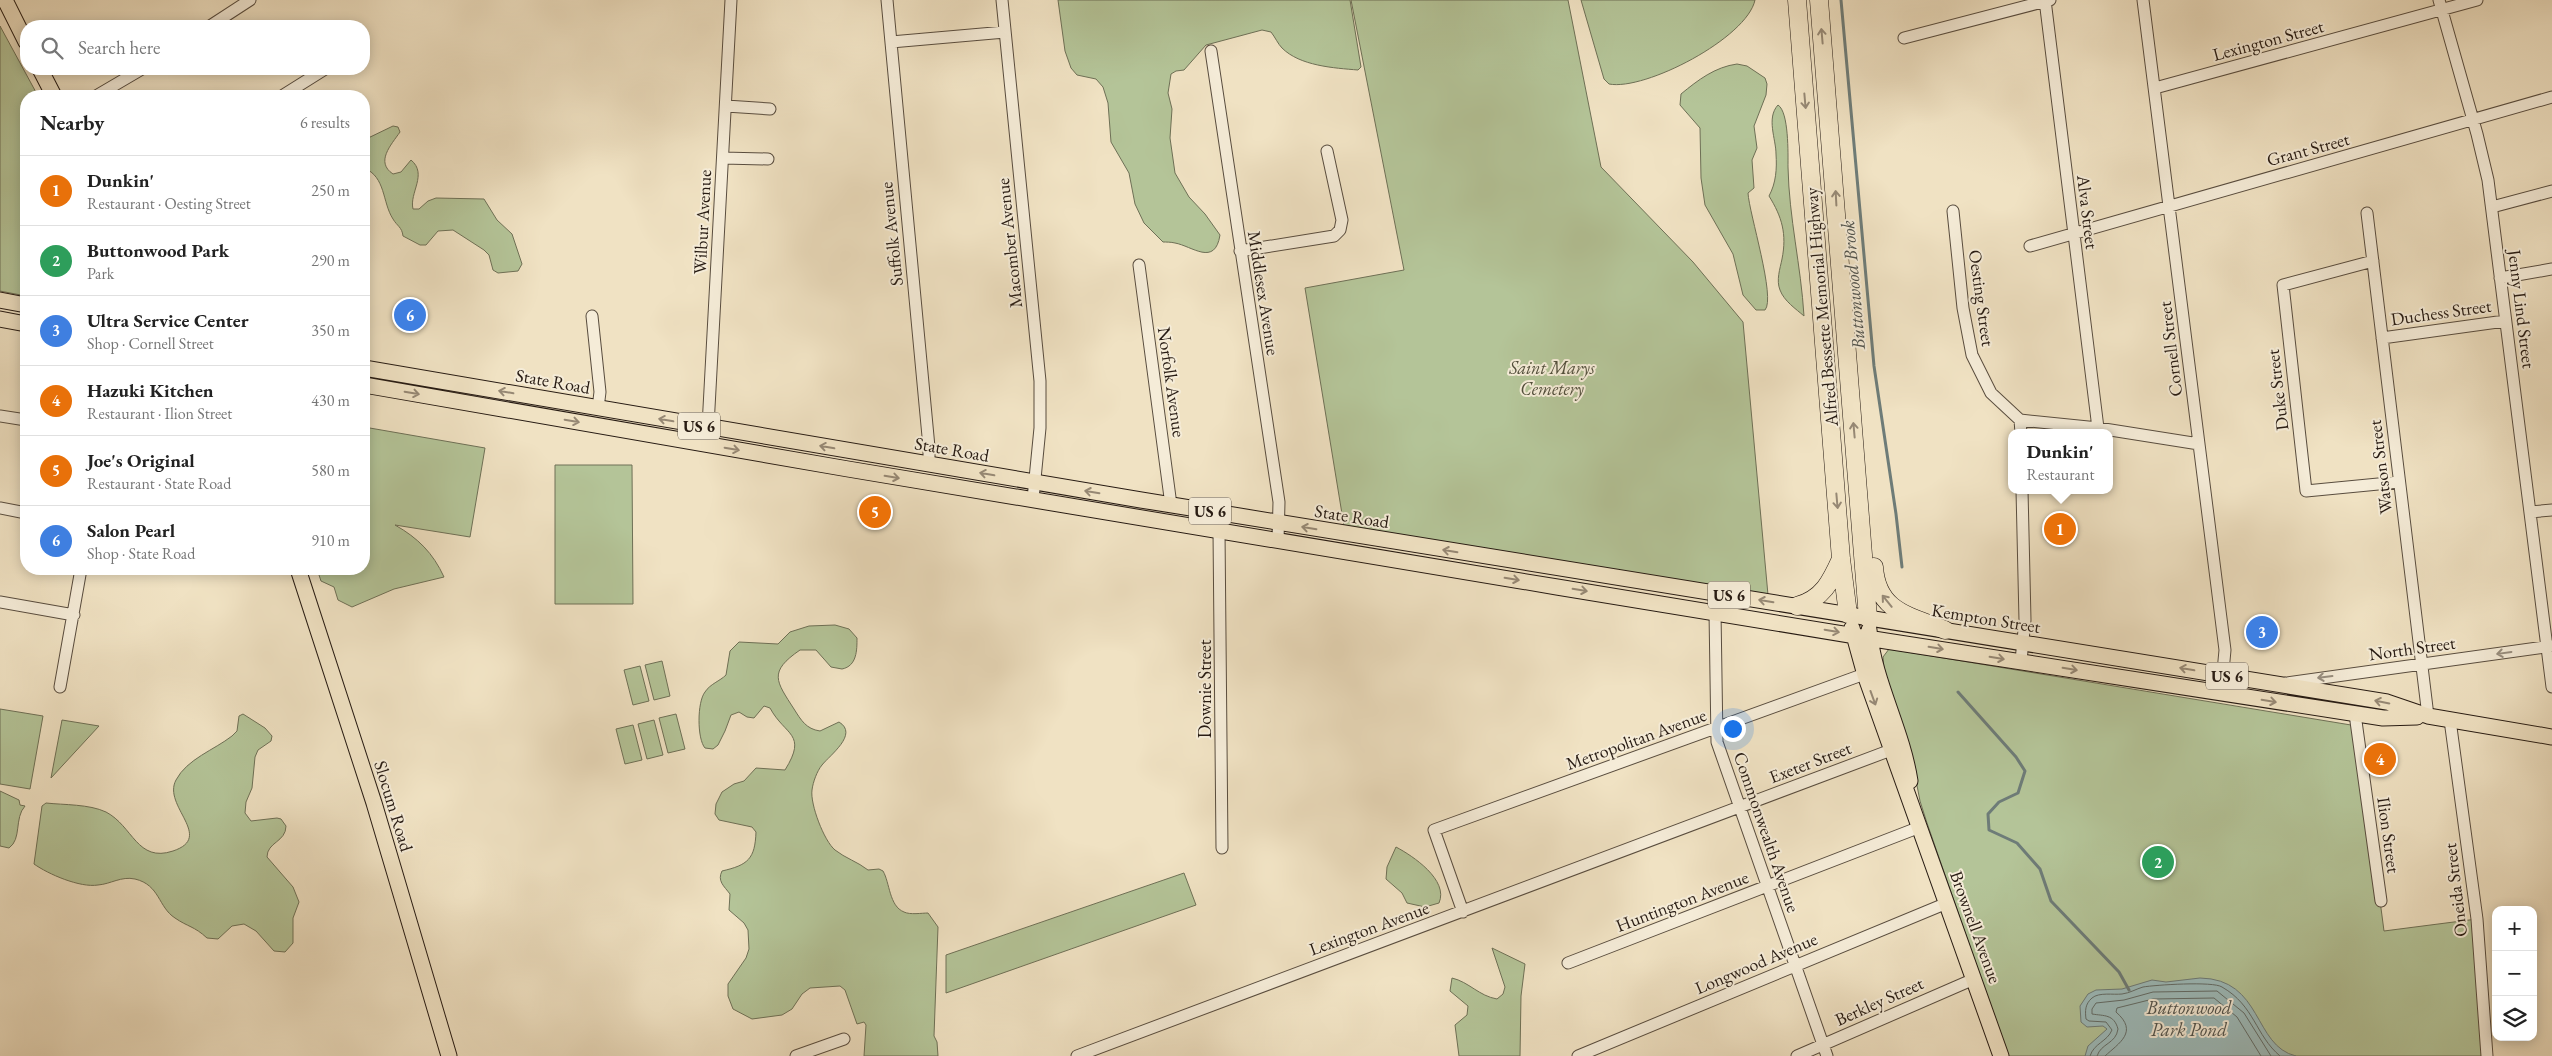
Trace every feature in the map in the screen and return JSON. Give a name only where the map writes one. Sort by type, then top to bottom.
[{"type":"highway","name":"Alfred Bessette Memorial Highway","points":[[1797,0],[1841,559],[1848,614]]},
{"type":"highway","name":"Alfred Bessette Memorial Highway","points":[[1819,0],[1868,618]]},
{"type":"highway","points":[[1856,452],[1870,516],[1877,588],[1893,609],[1945,630]]},
{"type":"highway","points":[[1797,606],[1812,601],[1826,589],[1841,559]]},
{"type":"main road","points":[[5,0],[20,30]]},
{"type":"main road","points":[[43,75],[51,90]]},
{"type":"main road","points":[[0,300],[20,304]]},
{"type":"main road","points":[[0,319],[20,323]]},
{"type":"main road","name":"State Road","points":[[370,369],[1171,505],[1535,564]]},
{"type":"main road","name":"State Road","points":[[370,386],[707,445],[1532,582]]},
{"type":"main road","points":[[1532,582],[1535,564]]},
{"type":"main road","name":"Kempton Street","points":[[1535,564],[2387,702],[2428,716],[2552,737]]},
{"type":"main road","name":"Slocum Road","points":[[300,575],[374,803],[449,1056]]},
{"type":"main road","name":"Kempton Street","points":[[1532,582],[1870,638],[2356,714],[2383,718],[2428,716]]},
{"type":"main road","name":"Brownell Avenue","points":[[1848,614],[1853,635],[1871,672],[1897,748],[1920,827],[1999,1055]]},
{"type":"main road","name":"Brownell Avenue","points":[[1868,618],[1871,672]]},
{"type":"main road","points":[[2324,709],[2326,692]]},
{"type":"street","points":[[219,20],[250,0]]},
{"type":"street","name":"Wilbur Avenue","points":[[707,445],[731,0]]},
{"type":"street","name":"Suffolk Avenue","points":[[886,0],[929,447],[929,464]]},
{"type":"street","name":"Macomber Avenue","points":[[1002,0],[1040,381],[1040,428],[1033,499]]},
{"type":"street","points":[[1904,38],[2047,0]]},
{"type":"street","name":"Alva Street","points":[[2047,0],[2073,234],[2087,320],[2098,428]]},
{"type":"street","name":"Cornell Street","points":[[2143,0],[2225,650],[2221,693]]},
{"type":"street","name":"Lexington Street","points":[[2154,88],[2441,5],[2477,0]]},
{"type":"street","name":"Jenny Lind Street","points":[[2441,5],[2482,154],[2492,207],[2505,321],[2549,646],[2552,687]]},
{"type":"street","points":[[891,42],[1005,32]]},
{"type":"street","name":"Middlesex Avenue","points":[[1211,51],[1279,502],[1280,523],[1278,540]]},
{"type":"street","points":[[106,90],[132,75]]},
{"type":"street","points":[[292,90],[315,75]]},
{"type":"street","name":"Grant Street","points":[[2030,246],[2387,146],[2552,97]]},
{"type":"street","points":[[726,106],[770,109]]},
{"type":"street","points":[[1240,251],[1334,236],[1340,230],[1342,220],[1327,151]]},
{"type":"street","points":[[723,158],[768,159]]},
{"type":"street","points":[[2492,207],[2552,191]]},
{"type":"street","name":"Oesting Street","points":[[1953,211],[1963,308],[1972,355],[1991,393],[2020,420]]},
{"type":"street","name":"Watson Street","points":[[2367,213],[2428,716]]},
{"type":"street","name":"Duke Street","points":[[2372,261],[2283,285],[2306,491],[2399,482]]},
{"type":"street","name":"Norfolk Avenue","points":[[1140,265],[1171,505]]},
{"type":"street","points":[[2500,278],[2552,269]]},
{"type":"street","points":[[592,316],[600,392],[598,408]]},
{"type":"street","name":"Duchess Street","points":[[2382,338],[2505,321]]},
{"type":"street","points":[[0,416],[20,419]]},
{"type":"street","points":[[2021,429],[2020,420],[2104,429]]},
{"type":"street","points":[[2113,430],[2199,444]]},
{"type":"street","points":[[2021,661],[2024,643],[2022,494]]},
{"type":"street","points":[[0,508],[20,512]]},
{"type":"street","points":[[2530,512],[2552,510]]},
{"type":"street","name":"Downie Street","points":[[1219,531],[1222,848]]},
{"type":"street","points":[[60,687],[80,575]]},
{"type":"street","points":[[0,602],[74,615]]},
{"type":"street","name":"Commonwealth Avenue","points":[[1715,612],[1717,742],[1825,1050]]},
{"type":"street","name":"North Street","points":[[2276,684],[2549,646]]},
{"type":"street","name":"Metropolitan Avenue","points":[[1464,912],[1434,830],[1871,672]]},
{"type":"street","name":"Ilion Street","points":[[2356,714],[2381,901]]},
{"type":"street","name":"Oneida Street","points":[[2450,720],[2477,919],[2487,1056]]},
{"type":"street","name":"Exeter Street","points":[[1674,833],[1897,748]]},
{"type":"street","name":"Huntington Avenue","points":[[1568,964],[1920,827]]},
{"type":"street","name":"Lexington Avenue","points":[[1077,1056],[1674,833]]},
{"type":"street","name":"Longwood Avenue","points":[[1578,1056],[1947,903]]},
{"type":"street","name":"Berkley Street","points":[[1797,1056],[1825,1050],[1974,979]]},
{"type":"street","points":[[796,1056],[844,1039]]},
{"type":"green space","points":[[1058,0],[1350,0],[1361,67],[1358,70],[1328,67],[1298,59],[1281,46],[1271,32],[1262,30],[1206,45],[1184,70],[1171,74],[1168,93],[1172,109],[1170,138],[1175,173],[1189,197],[1205,214],[1220,235],[1217,245],[1213,250],[1202,252],[1175,243],[1163,242],[1144,223],[1135,204],[1129,173],[1111,142],[1108,103],[1103,87],[1096,79],[1077,75],[1071,68],[1065,51]]},
{"type":"green space","name":"Saint Marys Cemetery","points":[[1351,0],[1568,0],[1601,167],[1693,262],[1743,322],[1768,595],[1344,526],[1305,288],[1404,270]]},
{"type":"green space","points":[[1581,0],[1755,0],[1748,15],[1734,30],[1715,45],[1692,59],[1669,71],[1646,79],[1625,84],[1609,84],[1604,79]]},
{"type":"green space","points":[[0,26],[20,63],[20,75],[27,75],[35,90],[20,90],[20,295],[0,291]]},
{"type":"green space","points":[[1737,64],[1747,66],[1765,78],[1767,84],[1766,95],[1754,126],[1757,148],[1752,160],[1754,188],[1748,193],[1765,273],[1767,302],[1765,310],[1756,310],[1743,295],[1733,254],[1705,205],[1701,178],[1700,128],[1680,105],[1681,94],[1694,84],[1714,71]]},
{"type":"green space","points":[[1778,105],[1782,109],[1786,124],[1790,205],[1804,316],[1784,298],[1778,282],[1784,234],[1777,211],[1769,196],[1775,181],[1776,148],[1772,122],[1774,110]]},
{"type":"green space","points":[[393,126],[398,127],[400,132],[386,153],[385,164],[393,174],[401,172],[411,160],[416,165],[418,177],[412,203],[413,209],[419,209],[428,201],[436,198],[484,199],[497,220],[512,234],[522,264],[518,271],[498,273],[493,270],[489,255],[484,250],[453,230],[438,231],[426,245],[420,245],[403,236],[389,212],[380,184],[370,171],[370,137]]},
{"type":"green space","points":[[370,428],[485,448],[470,537],[395,525],[411,535],[430,553],[444,577],[394,589],[352,607],[338,600],[334,587],[321,581],[319,575],[370,575]]},
{"type":"green space","points":[[555,465],[632,465],[633,604],[555,604]]},
{"type":"green space","points":[[835,625],[849,629],[857,638],[855,657],[851,665],[842,669],[831,667],[816,650],[800,650],[783,665],[778,677],[783,691],[799,717],[807,726],[820,731],[839,722],[846,732],[841,744],[820,767],[813,784],[812,796],[815,813],[826,839],[839,853],[868,870],[879,869],[883,871],[895,905],[904,912],[928,913],[938,927],[934,1036],[937,1042],[938,1056],[864,1056],[866,1025],[864,1022],[857,1024],[845,990],[840,986],[810,988],[802,994],[792,1009],[782,1015],[752,1019],[733,1009],[728,996],[728,984],[746,958],[749,949],[748,930],[744,923],[729,910],[730,894],[720,878],[722,871],[744,863],[752,855],[756,832],[752,827],[719,820],[715,814],[716,804],[722,792],[734,784],[744,781],[756,768],[785,770],[792,758],[794,742],[792,736],[770,708],[764,706],[754,718],[747,717],[739,712],[731,715],[718,745],[713,749],[705,748],[699,729],[699,712],[702,697],[710,687],[726,675],[730,651],[739,642],[778,644],[790,632],[809,626]]},
{"type":"green space","points":[[1889,649],[2357,726],[2384,931],[2477,919],[2487,1056],[2008,1056],[1920,801],[1909,744],[1884,669],[1883,657]]},
{"type":"green space","points":[[662,661],[670,696],[654,700],[645,665]]},
{"type":"green space","points":[[640,666],[649,701],[633,705],[624,670]]},
{"type":"green space","points":[[0,709],[43,716],[30,789],[0,784]]},
{"type":"green space","points":[[243,714],[265,728],[272,736],[271,741],[258,750],[255,757],[252,788],[246,802],[245,813],[251,821],[277,818],[281,819],[286,826],[283,835],[270,848],[267,857],[293,887],[299,902],[293,918],[293,943],[285,952],[274,951],[256,931],[244,924],[232,926],[218,939],[207,938],[175,918],[169,913],[149,886],[135,879],[121,879],[98,885],[82,884],[56,876],[34,864],[42,806],[46,803],[84,806],[106,812],[115,818],[143,848],[151,852],[173,851],[185,845],[189,838],[189,829],[176,800],[174,790],[176,780],[187,766],[232,736],[237,731],[239,716]]},
{"type":"green space","points":[[676,714],[685,749],[668,753],[659,718]]},
{"type":"green space","points":[[62,720],[99,726],[51,778]]},
{"type":"green space","points":[[654,720],[663,755],[647,759],[638,724]]},
{"type":"green space","points":[[633,725],[642,760],[625,764],[616,729]]},
{"type":"green space","points":[[0,791],[19,800],[20,805],[25,806],[20,816],[17,834],[9,848],[0,846]]},
{"type":"green space","points":[[1396,847],[1428,870],[1439,886],[1441,894],[1439,903],[1425,907],[1407,903],[1402,893],[1386,879],[1387,867]]},
{"type":"green space","points":[[1184,873],[1196,905],[946,993],[946,955]]},
{"type":"green space","points":[[1492,948],[1525,964],[1521,996],[1520,1056],[1459,1056],[1455,1025],[1467,1015],[1468,1006],[1450,991],[1452,978],[1497,999],[1503,994],[1505,987]]},
{"type":"water","name":"Buttonwood Park Pond","points":[[2200,978],[2220,981],[2236,989],[2247,1000],[2272,1040],[2282,1050],[2296,1056],[2085,1056],[2088,1046],[2107,1029],[2103,1026],[2087,1027],[2081,1022],[2080,1006],[2088,994],[2096,990],[2122,989],[2152,980],[2166,982]]},
{"type":"waterway","name":"Buttonwood Brook","points":[[1841,0],[1874,366],[1902,567]]},
{"type":"waterway","name":"Buttonwood Brook","points":[[1958,692],[2016,757],[2025,771],[2018,793],[1999,802],[1988,814],[1989,830],[2017,843],[2040,869],[2051,901],[2119,972],[2129,990]]},
{"type":"place","name":"Salon Pearl","points":[[410,315]]},
{"type":"place","name":"Joe's Original","points":[[875,512]]},
{"type":"place","name":"Dunkin'","points":[[2060,529]]},
{"type":"place","name":"Ultra Service Center","points":[[2262,632]]},
{"type":"place","name":"Hazuki Kitchen","points":[[2380,759]]},
{"type":"place","name":"Buttonwood Park","points":[[2158,862]]}]
